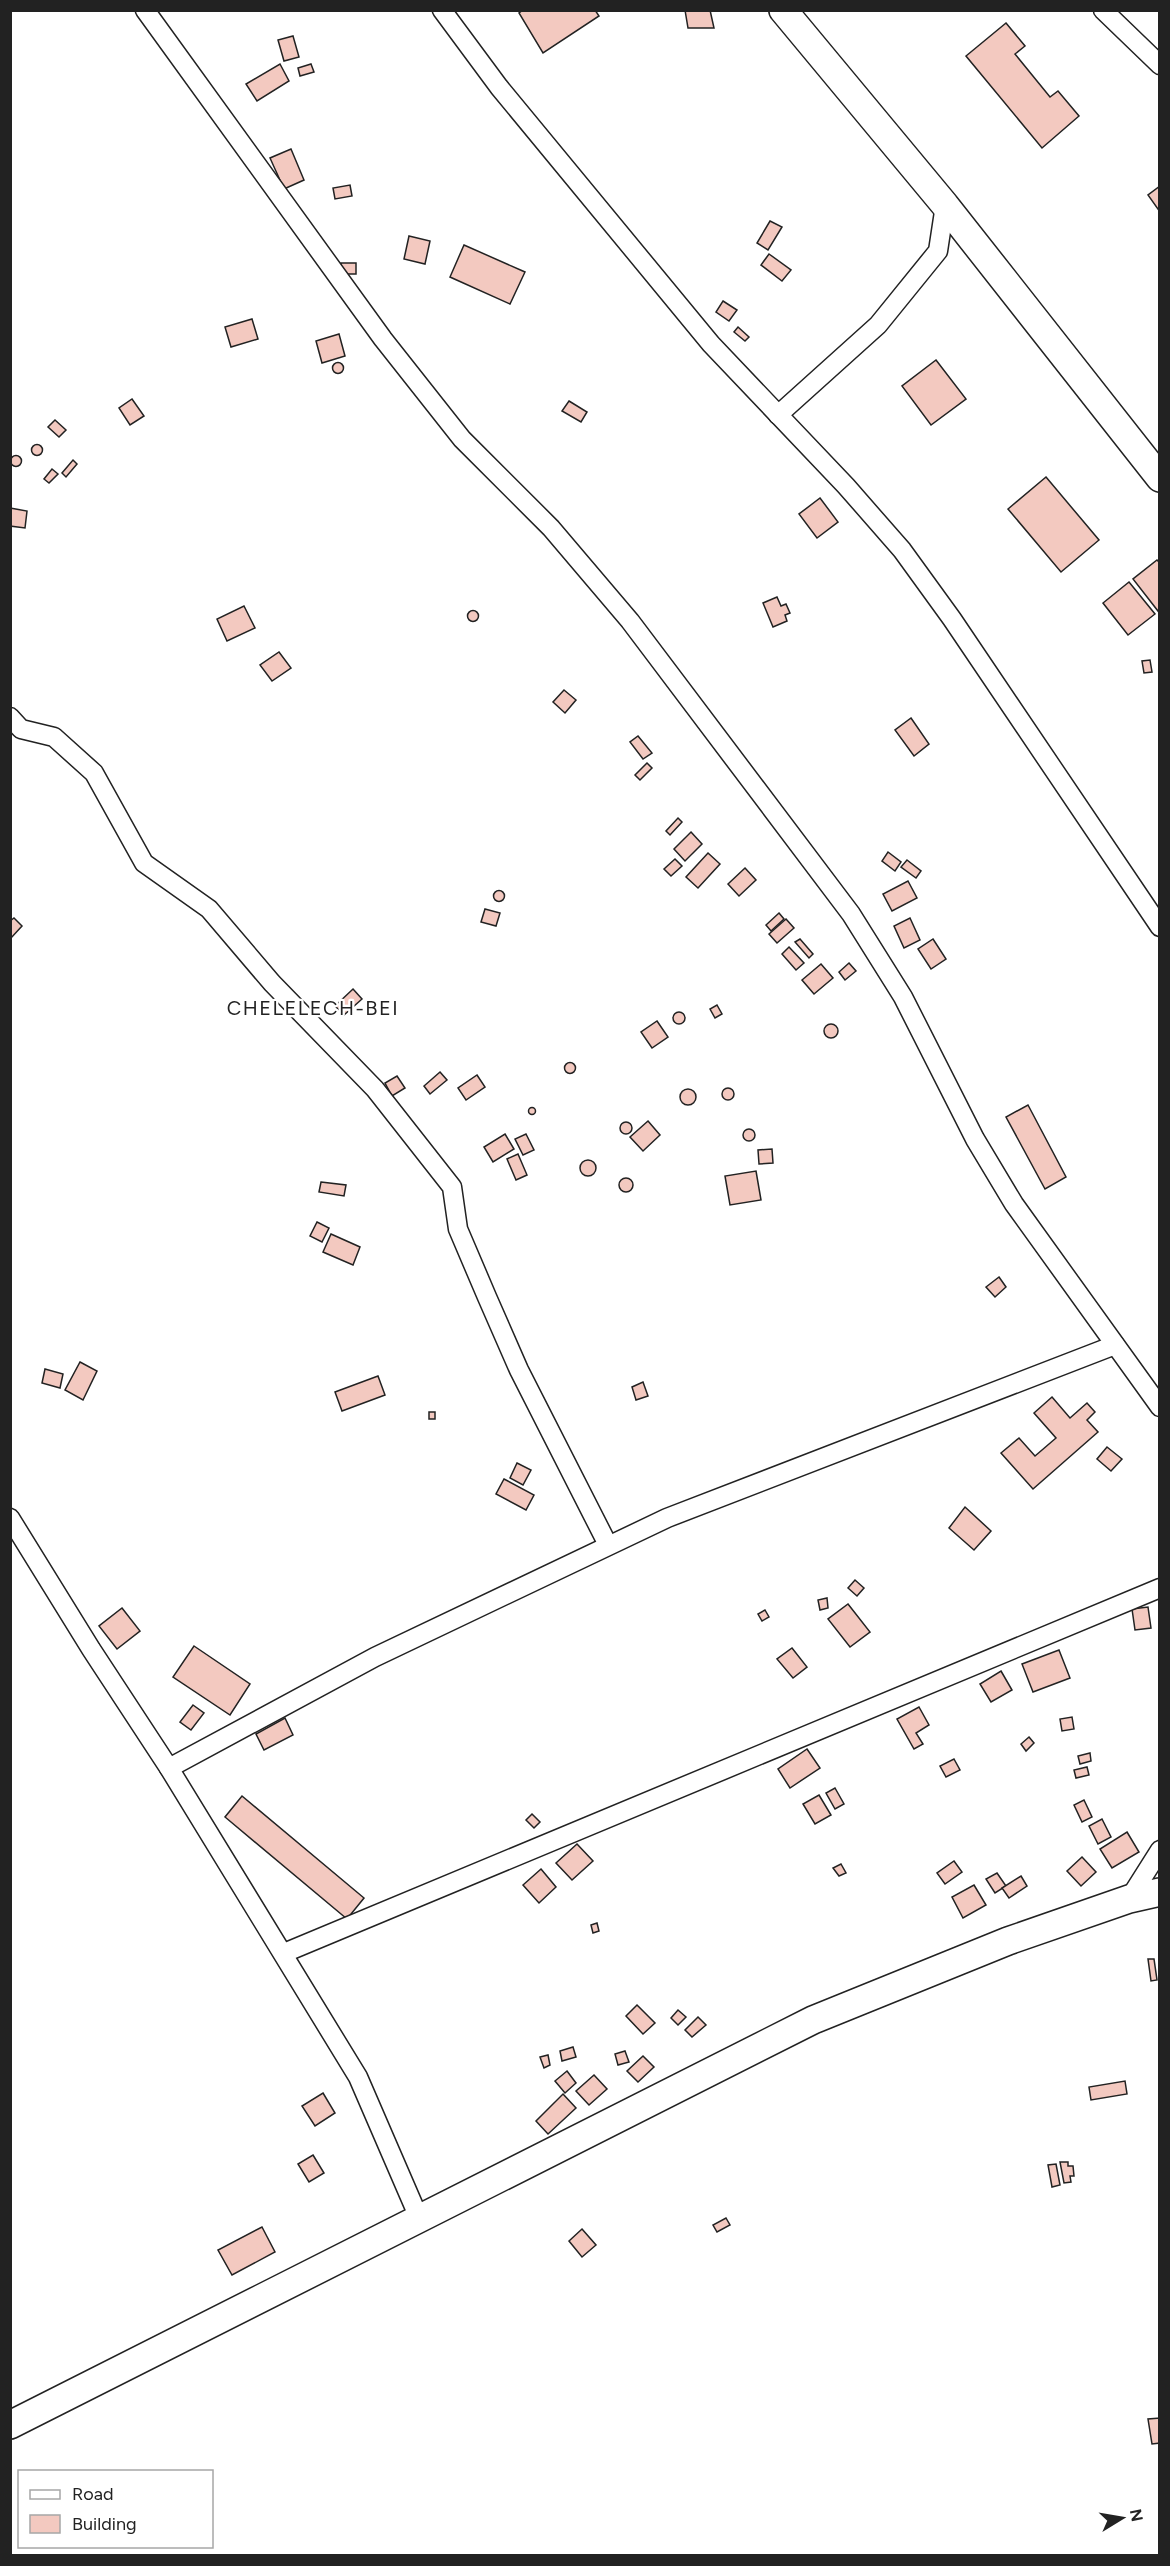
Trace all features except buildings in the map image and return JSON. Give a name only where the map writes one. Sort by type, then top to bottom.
[{"type":"main road","points":[[783,10],[945,205],[1160,478]]},
{"type":"main road","points":[[10,2425],[813,2020],[1008,1941],[1129,1899],[1160,1892]]},
{"type":"street","points":[[145,10],[383,339],[462,439],[551,528],[630,621],[851,914],[903,997],[975,1139],[1003,1185],[1160,1407]]},
{"type":"street","points":[[442,10],[500,87],[711,344],[902,550],[959,629],[1160,927]]},
{"type":"street","points":[[1102,10],[1160,65]]},
{"type":"street","points":[[778,415],[878,325],[939,251],[945,205]]},
{"type":"street","points":[[10,717],[21,729],[54,737],[94,773],[144,863],[209,909],[272,983],[375,1089],[452,1187],[458,1229],[487,1297],[519,1370],[608,1545]]},
{"type":"street","points":[[169,1768],[375,1658],[667,1518],[1115,1345]]},
{"type":"street","points":[[10,1518],[91,1649],[169,1768],[358,2076],[419,2217]]},
{"type":"street","points":[[284,1953],[1160,1588]]},
{"type":"street","points":[[1129,1899],[1160,1850]]},
{"type":"district","name":"CHELELECH-BEI","points":[[313,1008]]}]
